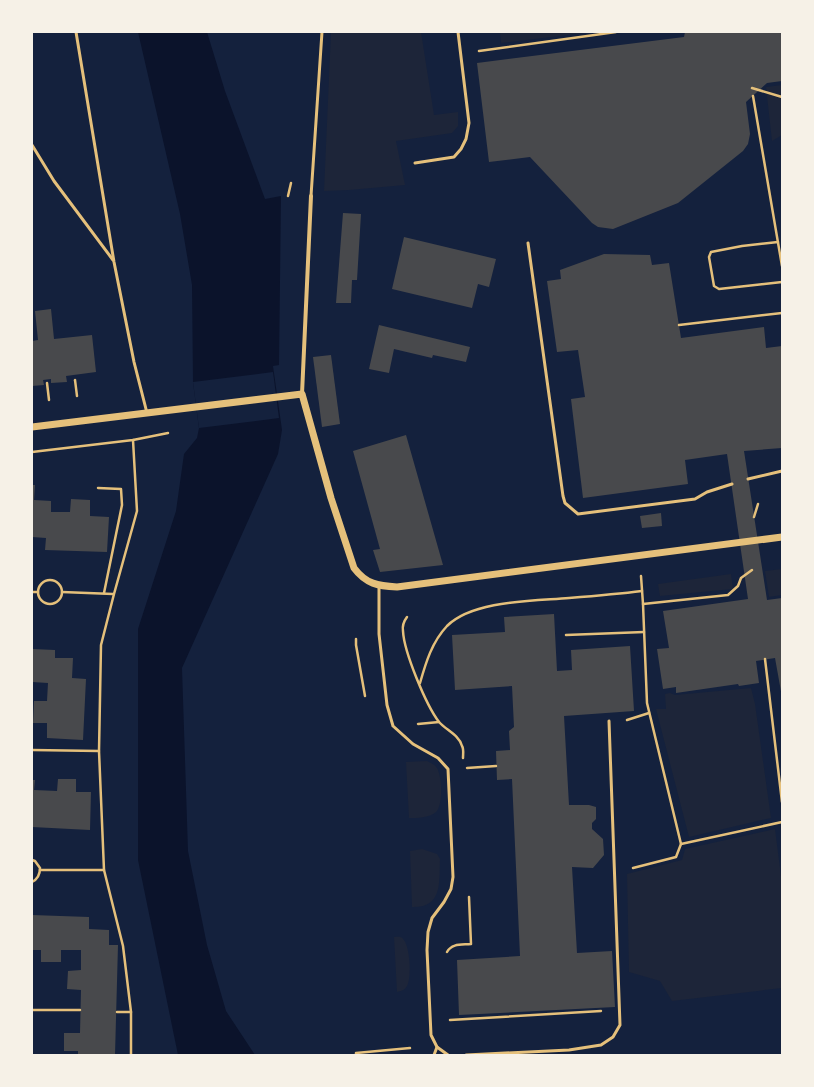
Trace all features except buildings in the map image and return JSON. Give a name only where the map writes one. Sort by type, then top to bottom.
[{"type":"street","points":[[311,196],[302,394],[331,498],[354,568],[367,582],[397,587],[782,537]]},
{"type":"street","points":[[32,427],[302,394]]},
{"type":"lane","points":[[76,32],[114,262],[134,362],[147,413]]},
{"type":"lane","points":[[311,196],[322,32]]},
{"type":"lane","points":[[414,163],[454,157],[461,149],[466,139],[469,122],[458,32]]},
{"type":"lane","points":[[32,145],[54,181],[114,262]]},
{"type":"lane","points":[[528,243],[562,496],[565,503],[578,514],[695,499],[707,492],[732,484]]},
{"type":"lane","points":[[748,478],[782,471]]},
{"type":"lane","points":[[379,585],[379,634],[387,705],[393,726],[413,744],[438,758],[448,769],[453,877],[451,889],[444,902],[430,920],[427,950],[432,1035],[437,1047],[448,1055]]},
{"type":"lane","points":[[466,1055],[569,1050],[601,1045],[613,1037],[620,1025],[610,721]]},
{"type":"lane","points":[[434,1055],[437,1047]]},
{"type":"path","points":[[460,53],[616,32]]},
{"type":"path","points":[[752,88],[782,97]]},
{"type":"path","points":[[753,96],[782,266]]},
{"type":"path","points":[[778,242],[742,246],[711,252],[709,257],[714,286],[719,289],[782,282]]},
{"type":"path","points":[[679,326],[782,313]]},
{"type":"path","points":[[75,380],[77,396]]},
{"type":"path","points":[[47,384],[49,400]]},
{"type":"path","points":[[32,452],[133,440],[175,432]]},
{"type":"path","points":[[131,1055],[131,1012],[123,946],[104,870],[99,751],[101,645],[138,511],[133,440]]},
{"type":"path","points":[[98,488],[121,489],[122,505],[104,593]]},
{"type":"path","points":[[754,517],[758,504]]},
{"type":"path","points":[[643,604],[728,595],[738,586],[741,578],[752,570]]},
{"type":"path","points":[[615,872],[676,857],[681,844],[646,703],[641,575]]},
{"type":"path","points":[[50,580],[60,585],[62,592],[61,596],[56,602],[48,604],[41,599],[38,592],[40,585],[43,582],[50,580]]},
{"type":"path","points":[[420,683],[434,643],[448,625],[476,610],[520,601],[578,598],[642,591]]},
{"type":"path","points":[[32,592],[38,592]]},
{"type":"path","points":[[62,592],[114,594]]},
{"type":"path","points":[[566,635],[644,632]]},
{"type":"path","points":[[765,659],[782,802]]},
{"type":"path","points":[[32,750],[99,751]]},
{"type":"path","points":[[463,768],[496,766]]},
{"type":"path","points":[[681,844],[782,822]]},
{"type":"path","points":[[32,860],[38,864],[40,870],[39,876],[32,882]]},
{"type":"path","points":[[40,870],[104,870]]},
{"type":"path","points":[[32,1010],[80,1010]]},
{"type":"path","points":[[450,1020],[620,1010]]},
{"type":"path","points":[[117,1012],[131,1012]]},
{"type":"path","points":[[356,1055],[356,1053],[410,1048]]},
{"type":"shaded area","points":[[138,32],[207,32],[225,91],[265,199],[281,196],[279,365],[273,366],[282,430],[278,454],[182,668],[188,851],[207,945],[226,1011],[255,1055],[178,1055],[138,860],[138,629],[176,511],[184,454],[197,438],[199,428],[193,382],[192,285],[180,214]]},
{"type":"shaded area","points":[[331,32],[421,32],[434,115],[458,112],[458,126],[452,133],[396,141],[405,185],[324,191]]},
{"type":"shaded area","points":[[500,32],[592,32],[501,43]]},
{"type":"shaded area","points":[[782,85],[782,135],[772,141],[766,87]]},
{"type":"shaded area","points":[[782,569],[782,595],[769,597],[765,571]]},
{"type":"shaded area","points":[[731,574],[733,589],[660,596],[658,584]]},
{"type":"shaded area","points":[[751,688],[755,704],[771,818],[689,837],[656,709],[666,709],[665,694],[670,693],[675,695]]},
{"type":"shaded area","points":[[427,761],[433,764],[438,770],[441,786],[440,804],[436,812],[433,814],[423,817],[409,818],[406,762]]},
{"type":"shaded area","points":[[775,829],[782,884],[782,988],[672,1001],[660,981],[629,972],[627,874],[682,860],[685,849]]},
{"type":"shaded area","points":[[422,849],[437,854],[440,859],[439,885],[434,898],[429,903],[422,906],[412,907],[410,851]]},
{"type":"shaded area","points":[[394,937],[401,937],[405,942],[410,962],[409,982],[404,989],[397,992]]},
{"type":"pier","points":[[273,372],[279,418],[199,428],[193,382]]}]
